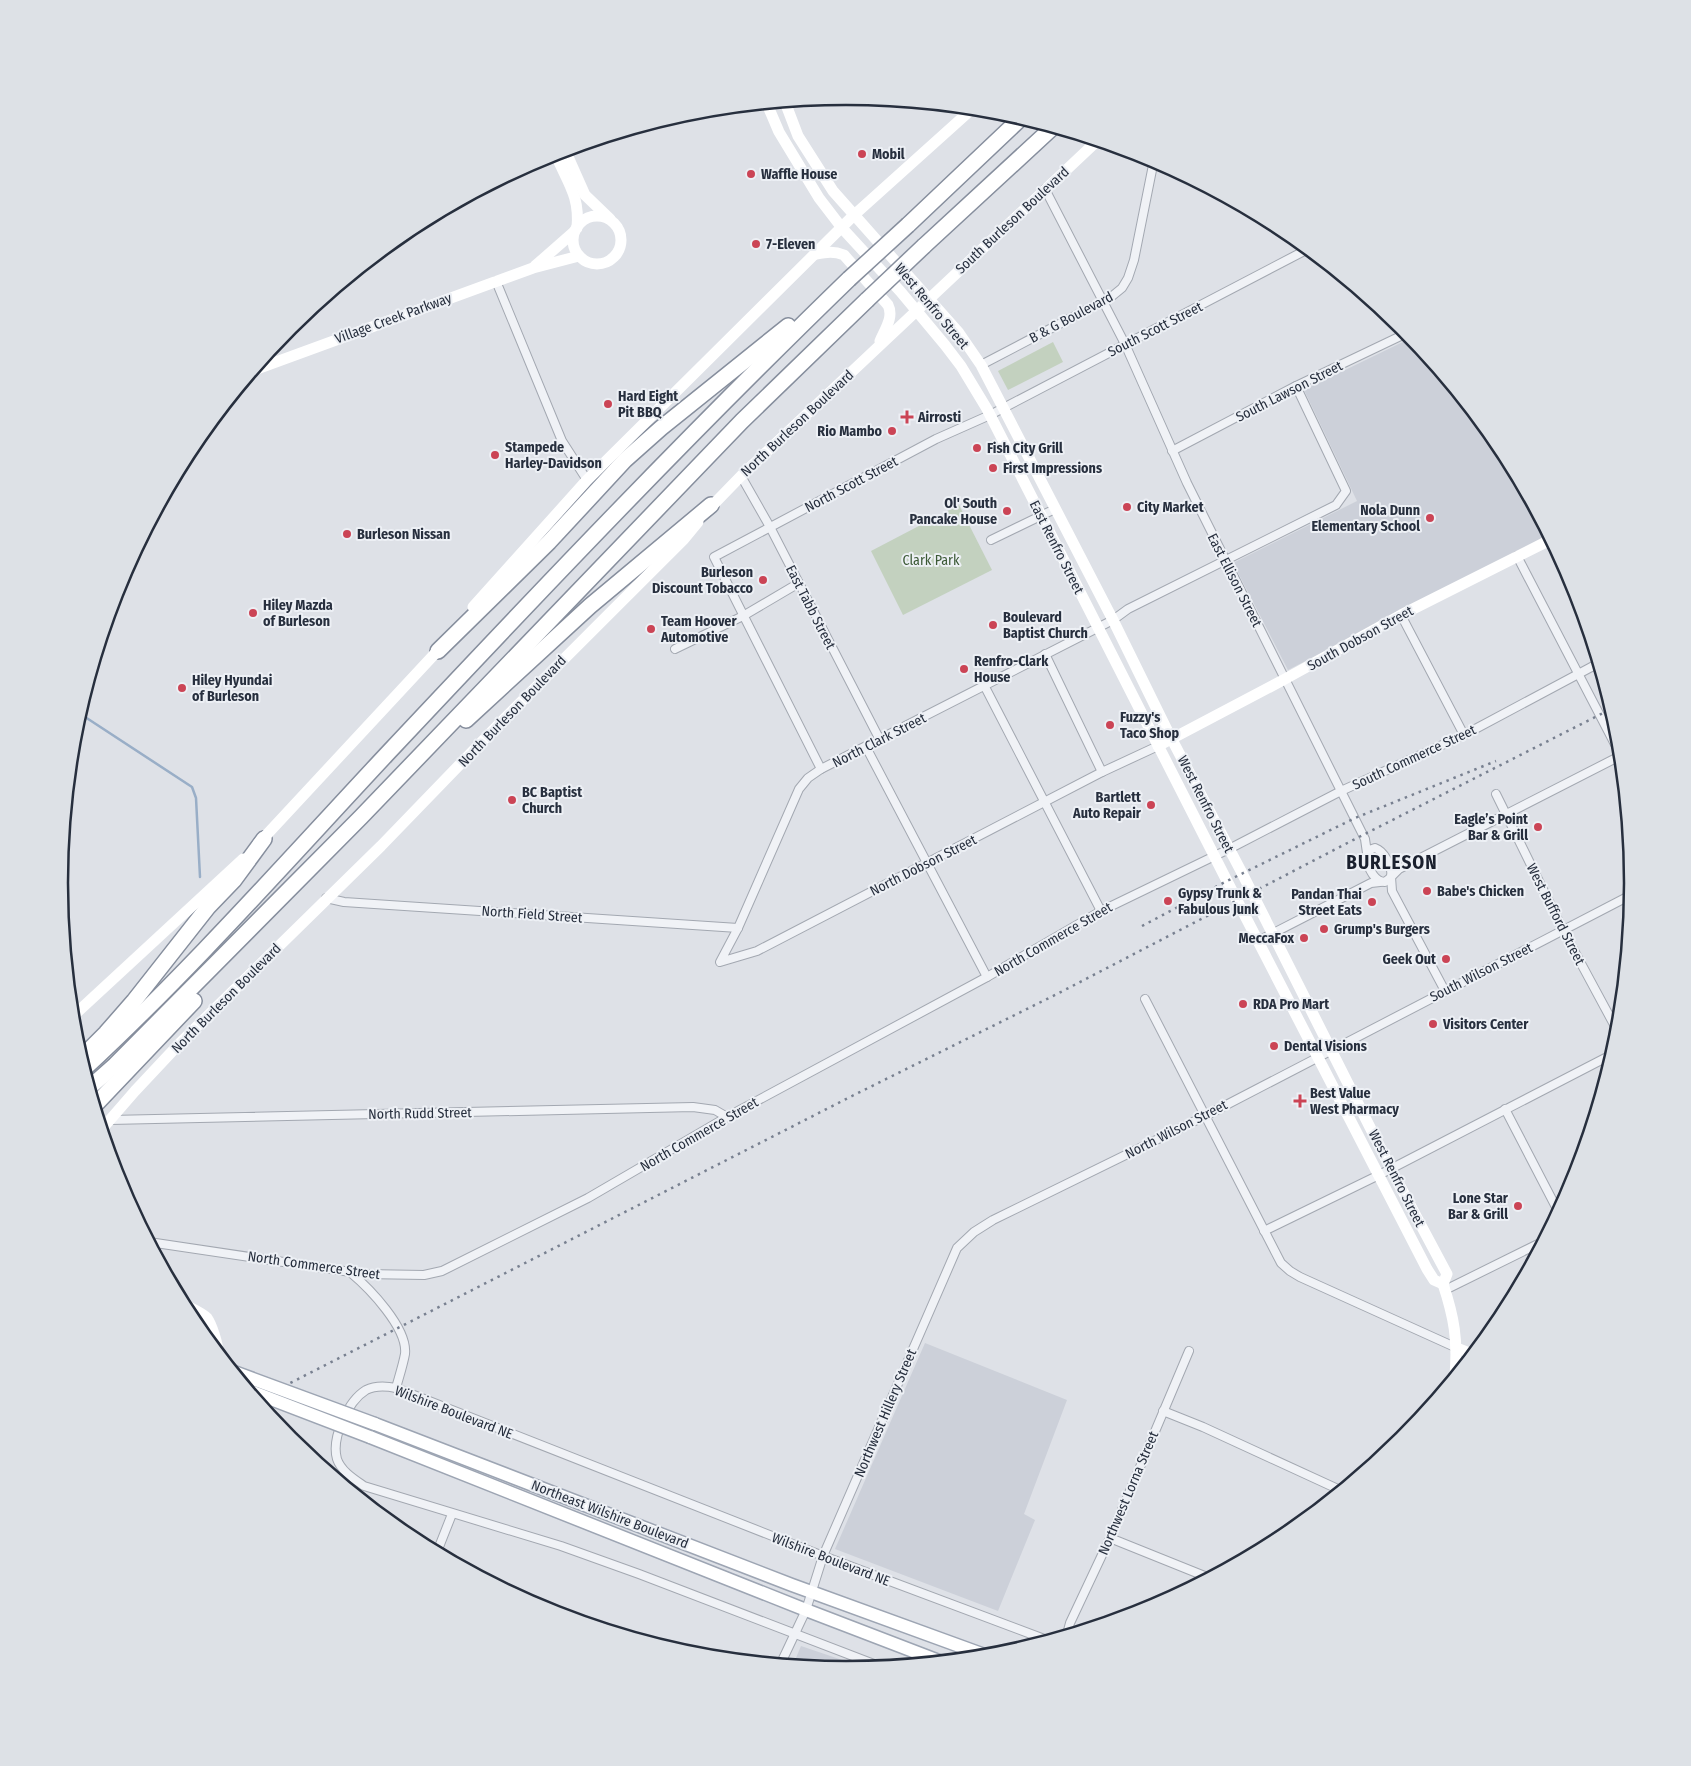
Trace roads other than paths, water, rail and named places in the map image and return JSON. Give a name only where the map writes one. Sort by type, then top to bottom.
[{"type":"highway","points":[[89,1064],[169,987],[540,591],[677,449],[849,279],[1014,124]]},
{"type":"highway","points":[[94,1084],[116,1065],[240,941],[742,420],[866,300],[1048,132]]},
{"type":"highway","points":[[438,651],[549,542],[625,460],[661,428],[849,279]]},
{"type":"highway","points":[[361,816],[375,811],[458,728],[590,606],[711,506]]},
{"type":"highway","points":[[86,1052],[106,1033],[134,1000],[208,907],[234,880],[264,839]]},
{"type":"highway","points":[[99,1101],[232,959],[240,941]]},
{"type":"main road","points":[[787,108],[798,136],[832,191],[853,216]]},
{"type":"main road","points":[[779,109],[789,130],[798,136]]},
{"type":"main road","points":[[769,110],[779,132],[794,158],[819,198],[842,228]]},
{"type":"main road","points":[[78,1011],[264,839],[438,651],[467,614],[587,480],[853,216],[965,115]]},
{"type":"main road","name":"South Burleson Boulevard","points":[[928,299],[1093,145]]},
{"type":"main road","points":[[558,160],[576,198],[578,213],[574,244],[579,256],[593,264],[608,262],[619,251],[621,235],[613,222],[585,195],[568,156]]},
{"type":"main road","name":"West Renfro Street","points":[[853,216],[959,333],[980,365],[1113,620],[1391,1169],[1447,1274],[1444,1287],[1452,1310],[1457,1348],[1456,1366]]},
{"type":"main road","name":"Village Creek Parkway","points":[[533,268],[585,219],[592,217],[606,218],[613,222]]},
{"type":"main road","name":"West Renfro Street","points":[[842,228],[916,311]]},
{"type":"main road","points":[[816,254],[828,251],[844,255],[888,305],[890,319],[877,347]]},
{"type":"main road","name":"Village Creek Parkway","points":[[265,366],[533,268],[579,256]]},
{"type":"main road","name":"North Burleson Boulevard","points":[[106,1124],[180,1042],[381,846],[497,726],[684,540],[711,506],[928,299]]},
{"type":"main road","name":"East Renfro Street","points":[[916,311],[961,366],[990,415],[1237,901]]},
{"type":"main road","name":"South Dobson Street","points":[[1158,746],[1401,615],[1545,543]]},
{"type":"main road","name":"West Renfro Street","points":[[1237,901],[1434,1280],[1444,1287]]},
{"type":"main road","points":[[196,1310],[207,1319],[215,1338]]},
{"type":"main road","points":[[1457,1348],[1467,1352]]},
{"type":"main road","name":"Northeast Wilshire Boulevard","points":[[244,1376],[812,1592],[971,1650]]},
{"type":"main road","name":"Northeast Wilshire Boulevard","points":[[260,1395],[806,1610],[928,1656]]},
{"type":"street","name":"B & G Boulevard","points":[[980,365],[1103,302],[1116,293],[1128,278],[1134,260],[1152,168]]},
{"type":"street","name":"East Ellison Street","points":[[1045,189],[1125,344],[1172,451],[1364,837],[1367,862],[1375,878],[1392,891]]},
{"type":"street","name":"South Scott Street","points":[[990,415],[1302,253]]},
{"type":"street","points":[[496,281],[562,441],[587,480]]},
{"type":"street","name":"South Lawson Street","points":[[1172,451],[1296,386],[1399,337]]},
{"type":"street","name":"North Clark Street","points":[[738,928],[799,789],[808,778],[821,768],[880,740],[1113,620],[1128,609],[1336,505],[1346,491],[1296,386]]},
{"type":"street","name":"North Scott Street","points":[[743,616],[714,557],[936,439],[990,415]]},
{"type":"street","name":"East Tabb Street","points":[[741,476],[770,527],[880,740]]},
{"type":"street","points":[[991,540],[1055,509]]},
{"type":"street","points":[[1517,556],[1610,735]]},
{"type":"street","points":[[675,649],[743,616],[799,583]]},
{"type":"street","points":[[1401,615],[1464,735]]},
{"type":"street","points":[[743,616],[821,768]]},
{"type":"street","points":[[1045,654],[1102,772]]},
{"type":"street","name":"South Commerce Street","points":[[1214,856],[1341,791],[1464,735],[1592,666]]},
{"type":"street","points":[[984,685],[1101,910]]},
{"type":"street","name":"North Dobson Street","points":[[738,928],[720,962],[757,951],[1102,772],[1158,746]]},
{"type":"street","points":[[866,747],[987,977]]},
{"type":"street","points":[[1258,941],[1371,883],[1388,881],[1399,869],[1614,759]]},
{"type":"street","name":"West Bufford Street","points":[[1496,794],[1563,930],[1611,1020]]},
{"type":"street","name":"East Ellison Street","points":[[1364,837],[1382,853],[1391,869],[1392,891]]},
{"type":"street","points":[[1367,853],[1372,849],[1378,849]]},
{"type":"street","name":"North Commerce Street","points":[[157,1243],[349,1271],[424,1275],[442,1271],[588,1198],[727,1117],[987,977],[1101,910],[1214,856]]},
{"type":"street","points":[[1392,891],[1445,991]]},
{"type":"street","name":"North Field Street","points":[[326,898],[344,902],[738,928]]},
{"type":"street","name":"South Wilson Street","points":[[1319,1057],[1623,899]]},
{"type":"street","points":[[1145,999],[1281,1263],[1290,1271],[1457,1348]]},
{"type":"street","name":"North Wilson Street","points":[[1033,1201],[1319,1057]]},
{"type":"street","points":[[1264,1231],[1391,1169],[1603,1060]]},
{"type":"street","name":"North Rudd Street","points":[[110,1120],[693,1107],[715,1110],[727,1117]]},
{"type":"street","points":[[1506,1109],[1554,1203]]},
{"type":"street","name":"Northwest Hillery Street","points":[[783,1658],[806,1610],[823,1556],[957,1248],[974,1232],[993,1220],[1033,1201]]},
{"type":"street","points":[[1444,1287],[1533,1246]]},
{"type":"street","points":[[349,1271],[366,1286],[396,1325],[405,1354],[396,1388]]},
{"type":"street","name":"Northwest Lorna Street","points":[[1069,1628],[1110,1538],[1189,1351]]},
{"type":"street","name":"Wilshire Boulevard NE","points":[[864,1660],[561,1546],[364,1486],[348,1475],[337,1459],[336,1439],[344,1418],[357,1397],[367,1389],[383,1386],[396,1388],[823,1556],[1037,1636]]},
{"type":"street","points":[[1163,1410],[1316,1477],[1335,1487]]},
{"type":"street","points":[[439,1546],[452,1514]]},
{"type":"street","points":[[1110,1538],[1200,1575]]},
{"type":"waterway","points":[[85,717],[192,787],[196,798],[200,877]]},
{"type":"railway","points":[[262,1397],[852,1096],[1057,994],[1604,712]]},
{"type":"railway","points":[[1142,926],[1227,881],[1355,818],[1496,761]]},
{"type":"place","name":"Mobil","points":[[862,154]]},
{"type":"place","name":"Waffle House","points":[[751,174]]},
{"type":"place","name":"7-Eleven","points":[[756,244]]},
{"type":"place","name":"Hard Eight Pit BBQ","points":[[608,404]]},
{"type":"place","name":"Airrosti","points":[[907,417]]},
{"type":"place","name":"Rio Mambo","points":[[892,431]]},
{"type":"place","name":"Fish City Grill","points":[[977,448]]},
{"type":"place","name":"Stampede Harley-Davidson","points":[[495,455]]},
{"type":"place","name":"First Impressions","points":[[993,468]]},
{"type":"place","name":"City Market","points":[[1127,507]]},
{"type":"place","name":"Ol' South Pancake House","points":[[1007,511]]},
{"type":"place","name":"Nola Dunn Elementary School","points":[[1430,518]]},
{"type":"place","name":"Burleson Nissan","points":[[347,534]]},
{"type":"place","name":"Burleson Discount Tobacco","points":[[763,580]]},
{"type":"place","name":"Hiley Mazda of Burleson","points":[[253,613]]},
{"type":"place","name":"Boulevard Baptist Church","points":[[993,625]]},
{"type":"place","name":"Team Hoover Automotive","points":[[651,629]]},
{"type":"place","name":"Renfro-Clark House","points":[[964,669]]},
{"type":"place","name":"Hiley Hyundai of Burleson","points":[[182,688]]},
{"type":"place","name":"Fuzzy's Taco Shop","points":[[1110,725]]},
{"type":"place","name":"BC Baptist Church","points":[[512,800]]},
{"type":"place","name":"Bartlett Auto Repair","points":[[1151,805]]},
{"type":"place","name":"Eagle’s Point Bar & Grill","points":[[1538,827]]},
{"type":"place","name":"Babe's Chicken","points":[[1427,891]]},
{"type":"place","name":"Gypsy Trunk & Fabulous Junk","points":[[1168,901]]},
{"type":"place","name":"Pandan Thai Street Eats","points":[[1372,902]]},
{"type":"place","name":"Grump's Burgers","points":[[1324,929]]},
{"type":"place","name":"MeccaFox","points":[[1304,938]]},
{"type":"place","name":"Geek Out","points":[[1446,959]]},
{"type":"place","name":"RDA Pro Mart","points":[[1243,1004]]},
{"type":"place","name":"Visitors Center","points":[[1433,1024]]},
{"type":"place","name":"Dental Visions","points":[[1274,1046]]},
{"type":"place","name":"Best Value West Pharmacy","points":[[1300,1101]]},
{"type":"place","name":"Lone Star Bar & Grill","points":[[1518,1206]]},
{"type":"district","name":"BURLESON","points":[[1392,862]]},
{"type":"park label","name":"Clark Park","points":[[931,560]]}]
